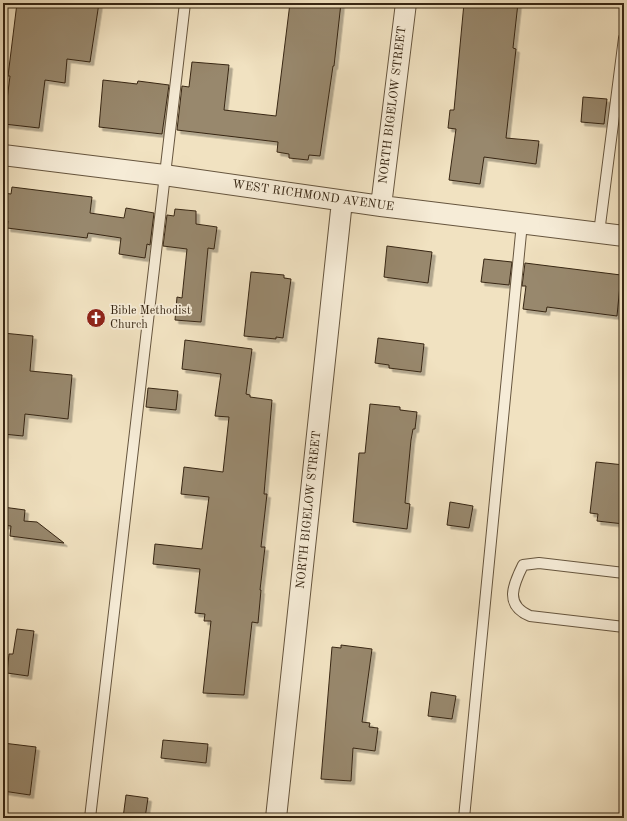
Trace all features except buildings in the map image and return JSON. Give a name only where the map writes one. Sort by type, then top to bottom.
[{"type":"street","name":"NORTH BIGELOW STREET","points":[[381,206],[406,3]]},
{"type":"street","name":"WEST RICHMOND AVENUE","points":[[3,155],[164,175],[342,201],[624,236]]},
{"type":"street","name":"NORTH BIGELOW STREET","points":[[276,818],[342,201]]},
{"type":"lane","points":[[90,818],[185,3]]},
{"type":"lane","points":[[599,233],[624,38]]},
{"type":"lane","points":[[464,818],[522,223]]},
{"type":"lane","points":[[624,573],[539,563],[523,565],[515,582],[512,599],[519,612],[530,616],[624,627]]},
{"type":"place","name":"Bible Methodist Church","points":[[96,318]]}]
